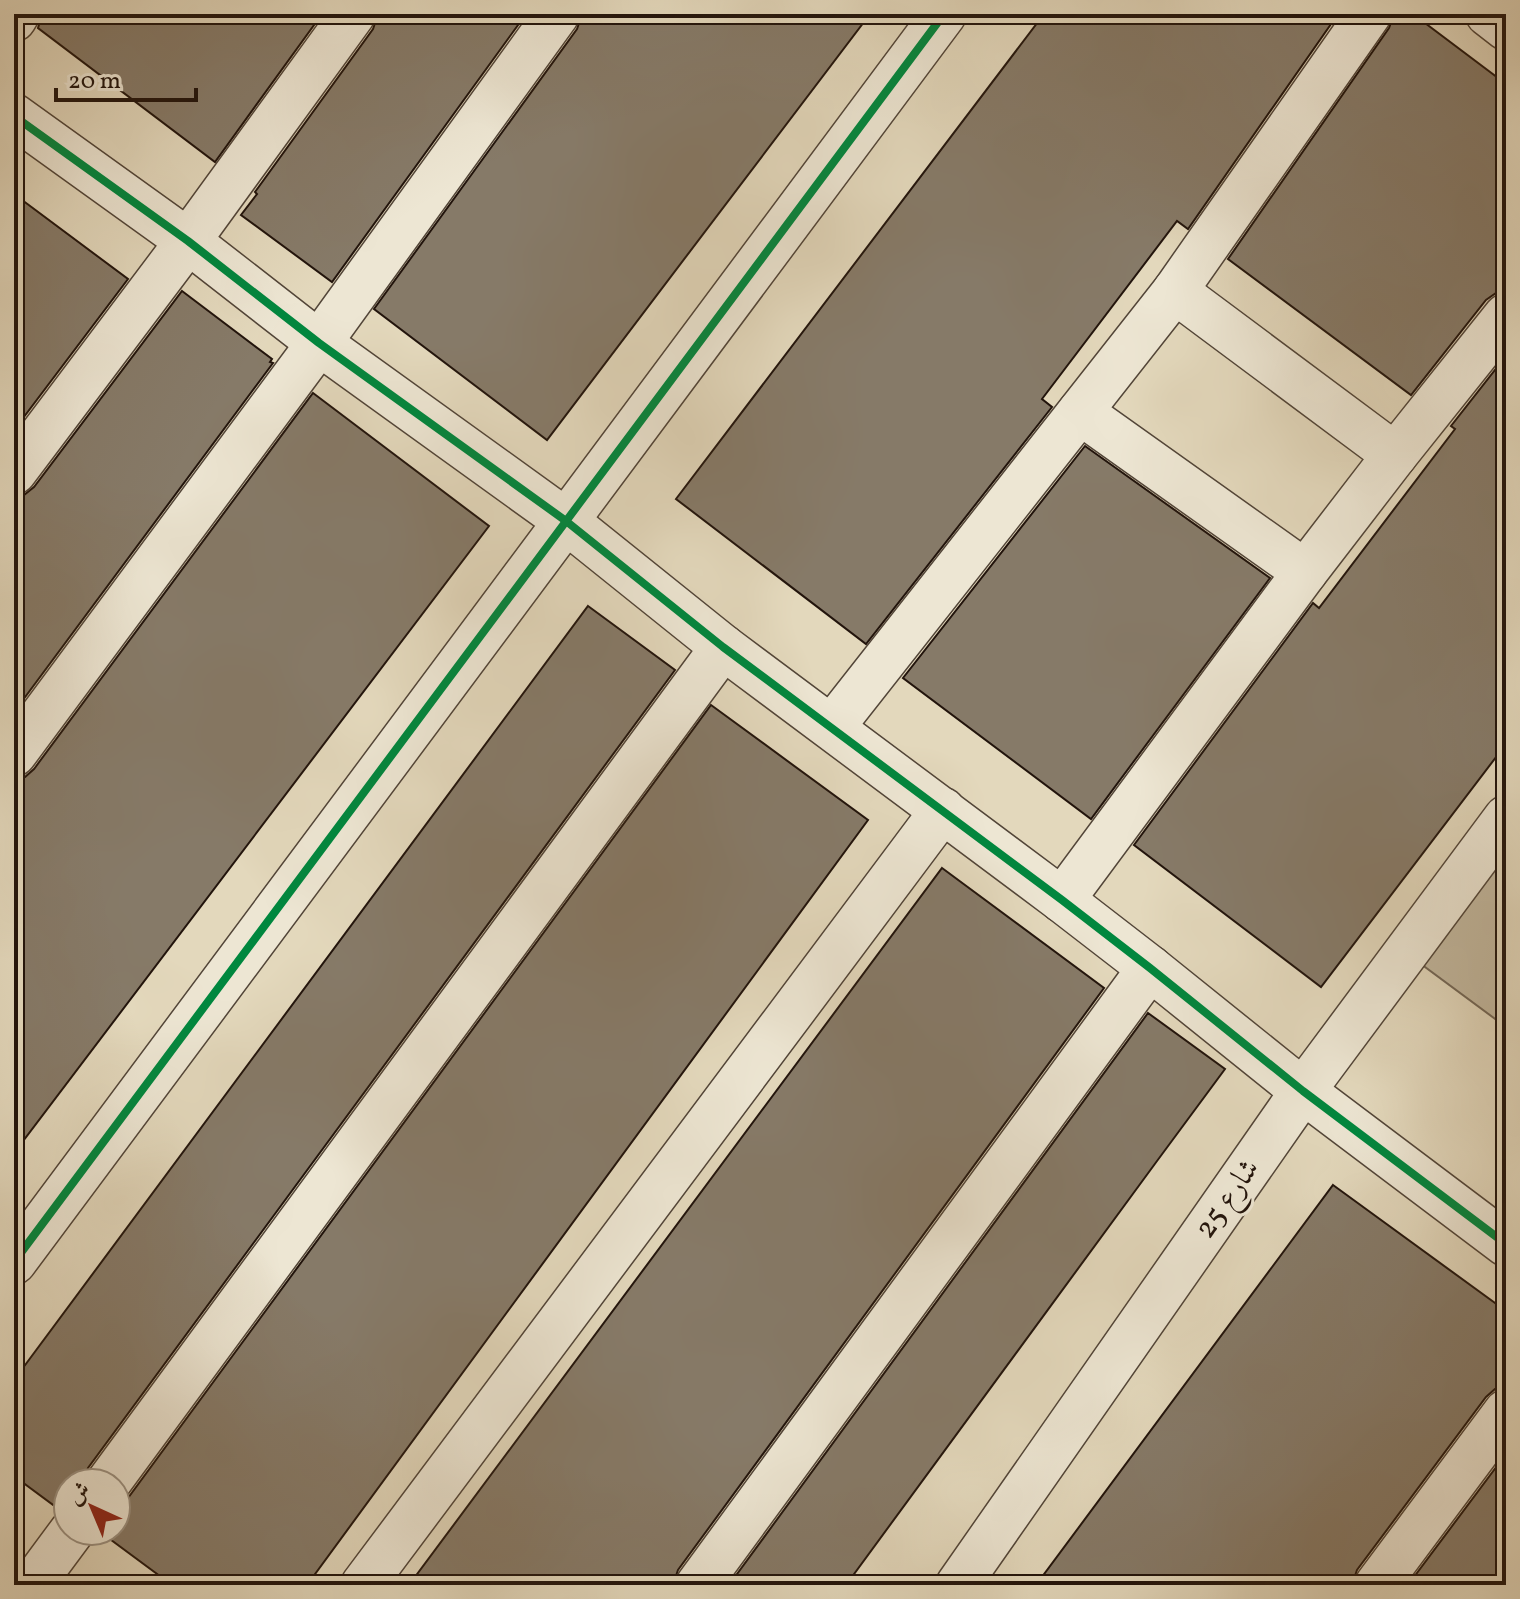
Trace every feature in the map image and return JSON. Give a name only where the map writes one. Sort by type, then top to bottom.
[{"type":"street","points":[[14,472],[188,241],[353,14]]},
{"type":"street","points":[[14,754],[319,343],[557,14]]},
{"type":"street","points":[[14,1262],[944,14]]},
{"type":"street","points":[[832,727],[1175,291],[1369,14]]},
{"type":"street","points":[[1488,14],[1506,28]]},
{"type":"street","points":[[14,116],[188,241],[319,343],[566,521],[723,647],[1062,900],[1303,1091],[1506,1244]]},
{"type":"street","points":[[1175,291],[1395,455]]},
{"type":"street","points":[[1062,900],[1305,572],[1506,316]]},
{"type":"street","points":[[1080,412],[1305,572]]},
{"type":"street","points":[[120,1467],[723,647]]},
{"type":"street","points":[[363,1585],[943,810]]},
{"type":"street","name":"شارع 25","points":[[958,1585],[1303,1091],[1506,818]]},
{"type":"street","points":[[698,1585],[1150,968]]},
{"type":"street","points":[[1377,1585],[1506,1412]]},
{"type":"street","points":[[32,1585],[60,1547]]},
{"type":"shaded area","points":[[1506,850],[1506,1027],[1421,964]]},
{"type":"building","points":[[42,14],[322,14],[215,162],[38,28]]},
{"type":"building","points":[[378,14],[526,14],[332,282],[241,215],[373,29]]},
{"type":"building","points":[[582,14],[870,14],[547,440],[374,309],[577,29]]},
{"type":"building","points":[[1044,14],[1338,14],[1188,229],[1177,221],[1042,399],[1052,407],[866,644],[676,499]]},
{"type":"building","points":[[1394,14],[1413,14],[1506,84],[1506,292],[1496,293],[1486,300],[1411,395],[1228,259],[1389,28]]},
{"type":"building","points":[[14,194],[128,279],[14,430]]},
{"type":"building","points":[[182,291],[272,359],[270,362],[273,363],[14,712],[14,496],[24,495],[34,487]]},
{"type":"building","points":[[1506,356],[1506,744],[1321,987],[1134,845],[1313,603],[1319,608],[1455,429],[1451,426]]},
{"type":"building","points":[[313,393],[489,526],[14,1153],[14,779],[25,777],[34,769]]},
{"type":"building","points":[[1085,446],[1270,578],[1091,819],[903,678]]},
{"type":"building","points":[[588,606],[675,670],[89,1467],[52,1467],[52,1504],[14,1476],[14,1380]]},
{"type":"building","points":[[711,705],[868,820],[307,1585],[172,1585],[121,1547],[132,1547],[132,1493]]},
{"type":"building","points":[[942,868],[1104,988],[678,1570],[673,1585],[409,1585]]},
{"type":"building","points":[[1148,1013],[1225,1069],[846,1585],[729,1585]]},
{"type":"building","points":[[1333,1185],[1506,1311],[1506,1388],[1495,1389],[1486,1397],[1357,1570],[1352,1585],[1036,1585]]},
{"type":"building","points":[[1506,1454],[1506,1585],[1408,1585]]},
{"type":"cycle path","points":[[14,1262],[944,14]]},
{"type":"cycle path","points":[[14,116],[188,241],[319,343],[566,521],[723,647],[1062,900],[1303,1091],[1506,1244]]}]
